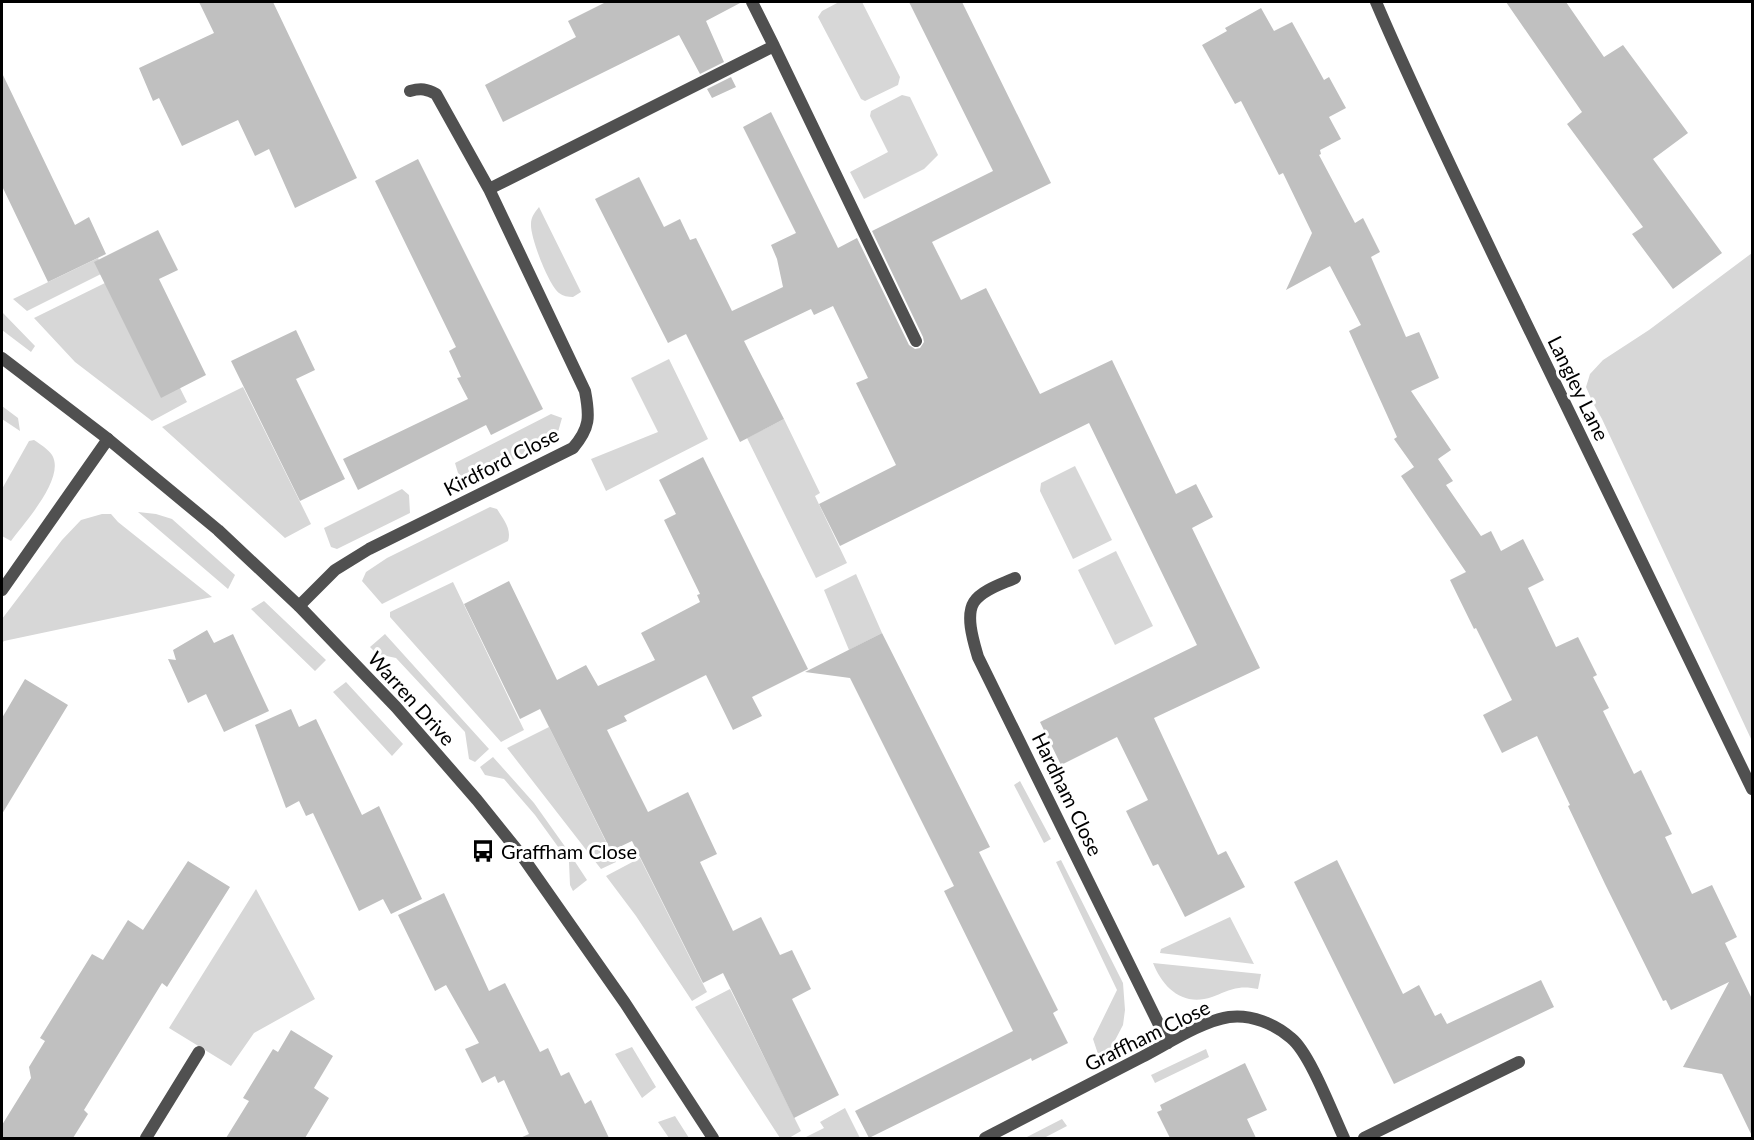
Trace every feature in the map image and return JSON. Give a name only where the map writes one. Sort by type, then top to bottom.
[{"type":"street","points":[[752,2],[916,341]]},
{"type":"street","name":"Langley Lane","points":[[1376,2],[1407,75],[1531,336],[1664,604],[1752,789]]},
{"type":"street","points":[[489,189],[774,46]]},
{"type":"street","name":"Kirdford Close","points":[[300,606],[335,570],[369,549],[573,448],[584,435],[589,414],[585,392],[489,189],[436,94],[428,89],[410,91]]},
{"type":"street","name":"Warren Drive","points":[[2,358],[108,439],[218,530],[300,606],[396,707],[522,856],[625,1003],[713,1138]]},
{"type":"street","points":[[2,590],[108,439]]},
{"type":"street","name":"Hardham Close","points":[[1015,578],[984,593],[974,602],[971,611],[971,631],[978,657],[1168,1043]]},
{"type":"street","name":"Graffham Close","points":[[985,1138],[1208,1023],[1230,1017],[1252,1018],[1275,1026],[1294,1040],[1307,1059],[1344,1138]]},
{"type":"street","points":[[146,1138],[199,1052]]},
{"type":"street","points":[[1364,1138],[1519,1062]]},
{"type":"shaded area","points":[[839,2],[862,2],[900,77],[898,85],[865,101],[861,99],[818,17],[822,11]]},
{"type":"shaded area","points":[[902,95],[910,97],[938,155],[924,169],[864,199],[850,172],[888,152],[870,116],[871,111]]},
{"type":"shaded area","points":[[539,207],[581,292],[573,297],[562,295],[555,289],[541,261],[531,224],[532,217]]},
{"type":"shaded area","points":[[1752,253],[1752,741],[1586,387],[1590,374],[1603,360],[1649,330]]},
{"type":"shaded area","points":[[98,258],[105,272],[27,311],[13,299]]},
{"type":"shaded area","points":[[105,283],[180,388],[187,402],[152,421],[75,362],[34,318]]},
{"type":"shaded area","points":[[2,312],[35,346],[31,352],[2,330]]},
{"type":"shaded area","points":[[669,359],[708,439],[606,491],[591,459],[658,432],[631,378]]},
{"type":"shaded area","points":[[243,387],[311,524],[285,538],[162,427]]},
{"type":"shaded area","points":[[2,406],[18,418],[20,431],[2,419]]},
{"type":"shaded area","points":[[551,414],[562,418],[558,432],[549,442],[469,482],[458,473],[455,463]]},
{"type":"shaded area","points":[[784,419],[820,493],[815,496],[847,563],[816,578],[747,438]]},
{"type":"shaded area","points":[[34,440],[52,455],[55,465],[53,476],[42,500],[11,541],[2,536],[2,489],[29,441]]},
{"type":"shaded area","points":[[1075,466],[1112,540],[1073,559],[1040,491],[1041,483]]},
{"type":"shaded area","points":[[402,489],[409,495],[410,513],[337,549],[331,547],[324,528]]},
{"type":"shaded area","points":[[490,507],[497,509],[506,524],[509,532],[508,541],[382,604],[362,581],[366,572],[387,558]]},
{"type":"shaded area","points":[[138,512],[172,519],[235,575],[228,589]]},
{"type":"shaded area","points":[[111,514],[212,597],[2,643],[2,619],[62,540],[81,520]]},
{"type":"shaded area","points":[[1116,551],[1153,626],[1115,645],[1078,570]]},
{"type":"shaded area","points":[[856,574],[882,633],[849,650],[824,590]]},
{"type":"shaded area","points":[[453,582],[524,730],[501,742],[390,617],[390,612]]},
{"type":"shaded area","points":[[264,601],[326,660],[315,671],[251,609]]},
{"type":"shaded area","points":[[385,634],[489,749],[475,762],[469,759],[465,732],[396,658],[377,654],[370,647]]},
{"type":"shaded area","points":[[346,682],[403,744],[392,756],[333,692]]},
{"type":"shaded area","points":[[549,727],[616,862],[601,869],[507,748]]},
{"type":"shaded area","points":[[493,757],[534,803],[587,880],[573,891],[570,885],[569,862],[535,815],[504,779],[485,775],[480,767]]},
{"type":"shaded area","points":[[1020,781],[1051,839],[1044,843],[1014,785]]},
{"type":"shaded area","points":[[640,858],[707,992],[692,1001],[636,916],[606,876]]},
{"type":"shaded area","points":[[1061,860],[1123,983],[1125,1010],[1123,1025],[1111,1048],[1099,1057],[1093,1039],[1117,990],[1056,862]]},
{"type":"shaded area","points":[[256,889],[315,999],[254,1033],[231,1066],[169,1028]]},
{"type":"shaded area","points":[[1230,917],[1254,964],[1160,953],[1161,949]]},
{"type":"shaded area","points":[[1153,963],[1261,974],[1258,989],[1228,990],[1212,997],[1192,999],[1175,993],[1168,987]]},
{"type":"shaded area","points":[[730,989],[801,1131],[789,1138],[780,1138],[695,1007]]},
{"type":"shaded area","points":[[632,1047],[656,1087],[642,1098],[615,1054]]},
{"type":"shaded area","points":[[1206,1049],[1209,1057],[1155,1083],[1151,1075]]},
{"type":"shaded area","points":[[845,1108],[860,1138],[804,1138],[824,1128],[820,1122]]},
{"type":"shaded area","points":[[675,1116],[689,1138],[669,1138],[658,1122]]},
{"type":"shaded area","points":[[1062,1119],[1067,1126],[1044,1138],[1025,1138]]},
{"type":"building","points":[[199,2],[273,2],[357,178],[295,208],[269,149],[255,156],[238,120],[182,146],[159,98],[153,101],[139,68],[214,33]]},
{"type":"building","points":[[606,2],[742,2],[706,21],[724,62],[700,74],[679,35],[503,122],[485,85],[576,37],[568,21]]},
{"type":"building","points":[[909,2],[962,2],[1051,183],[932,242],[961,300],[986,288],[1040,394],[1112,360],[1176,494],[1196,484],[1213,517],[1192,528],[1260,668],[1154,718],[1218,855],[1226,851],[1245,887],[1185,917],[1158,864],[1153,866],[1126,811],[1148,800],[1117,737],[1061,765],[1040,722],[1197,645],[1089,423],[840,546],[819,504],[896,465],[856,383],[868,378],[833,306],[814,315],[811,309],[744,341],[784,419],[740,442],[686,334],[668,343],[595,199],[639,177],[664,227],[680,219],[690,240],[696,238],[732,311],[783,287],[777,259],[771,245],[796,233],[743,127],[771,112],[838,248],[857,238],[909,345],[915,349],[920,348],[924,342],[923,337],[872,231],[993,171]]},
{"type":"building","points":[[1506,2],[1566,2],[1604,57],[1623,45],[1688,133],[1653,159],[1722,253],[1673,289],[1632,234],[1643,227],[1567,124],[1582,112]]},
{"type":"building","points":[[1261,8],[1274,31],[1292,22],[1324,80],[1329,77],[1346,108],[1329,117],[1341,139],[1320,150],[1319,155],[1355,223],[1363,218],[1380,252],[1371,257],[1406,337],[1419,332],[1439,378],[1411,391],[1451,450],[1438,459],[1453,481],[1446,485],[1481,536],[1491,531],[1501,551],[1523,539],[1544,580],[1528,588],[1556,647],[1578,637],[1597,675],[1593,677],[1609,708],[1603,711],[1634,774],[1641,770],[1672,834],[1665,837],[1692,894],[1712,885],[1737,937],[1725,943],[1752,999],[1752,1136],[1722,1074],[1683,1067],[1729,982],[1671,1010],[1666,1000],[1663,1001],[1605,884],[1537,736],[1502,753],[1483,715],[1512,700],[1450,580],[1466,572],[1401,476],[1414,467],[1394,439],[1397,437],[1349,331],[1361,325],[1330,266],[1286,290],[1312,233],[1283,173],[1279,175],[1241,101],[1235,104],[1202,45],[1227,31],[1225,28]]},
{"type":"building","points":[[2,73],[75,225],[89,217],[106,254],[48,282],[2,186]]},
{"type":"building","points":[[731,77],[736,87],[712,98],[707,89]]},
{"type":"building","points":[[418,159],[543,409],[491,435],[486,425],[358,490],[343,459],[468,399],[457,378],[461,377],[449,351],[456,347],[375,181]]},
{"type":"building","points":[[158,230],[178,270],[159,279],[206,375],[161,398],[94,262]]},
{"type":"building","points":[[296,330],[315,370],[296,379],[345,479],[300,501],[231,361]]},
{"type":"building","points":[[703,457],[808,669],[752,697],[762,716],[733,730],[706,675],[624,716],[627,721],[607,730],[648,812],[688,792],[717,854],[700,862],[733,931],[761,917],[780,955],[792,950],[811,989],[792,999],[839,1095],[794,1118],[723,973],[703,983],[632,841],[611,851],[540,709],[520,719],[464,604],[509,581],[557,680],[586,665],[598,686],[655,660],[641,633],[700,602],[697,595],[700,594],[664,520],[676,514],[659,480]]},
{"type":"building","points":[[207,630],[214,643],[233,634],[269,711],[224,732],[206,694],[188,703],[168,659],[176,660],[173,650]]},
{"type":"building","points":[[882,633],[990,847],[979,852],[1058,1010],[1053,1013],[1068,1043],[1032,1061],[1031,1058],[869,1138],[855,1111],[1013,1031],[944,891],[954,886],[850,678],[805,672]]},
{"type":"building","points":[[25,679],[68,705],[2,814],[2,718]]},
{"type":"building","points":[[291,709],[299,727],[316,719],[362,815],[379,806],[422,899],[391,914],[383,899],[359,911],[313,813],[306,816],[299,801],[286,808],[255,725]]},
{"type":"building","points":[[1337,860],[1403,994],[1419,985],[1435,1016],[1441,1013],[1447,1024],[1541,980],[1554,1007],[1394,1084],[1294,882]]},
{"type":"building","points":[[188,861],[230,887],[167,987],[162,983],[84,1110],[88,1114],[73,1138],[2,1138],[2,1125],[31,1078],[29,1067],[45,1041],[40,1038],[92,954],[103,960],[128,920],[143,930]]},
{"type":"building","points":[[444,893],[489,991],[505,983],[540,1052],[548,1048],[561,1076],[569,1072],[585,1104],[591,1100],[609,1138],[520,1138],[529,1134],[504,1080],[498,1083],[495,1076],[482,1083],[465,1049],[479,1043],[446,985],[435,991],[398,915]]},
{"type":"building","points":[[291,1030],[333,1056],[314,1088],[329,1098],[305,1138],[226,1138],[249,1101],[243,1098],[273,1049],[278,1052]]},
{"type":"building","points":[[1245,1063],[1267,1110],[1247,1119],[1256,1138],[1170,1138],[1157,1112],[1162,1110],[1160,1105]]},
{"type":"place","name":"Graffham Close","points":[[483,851]]}]
